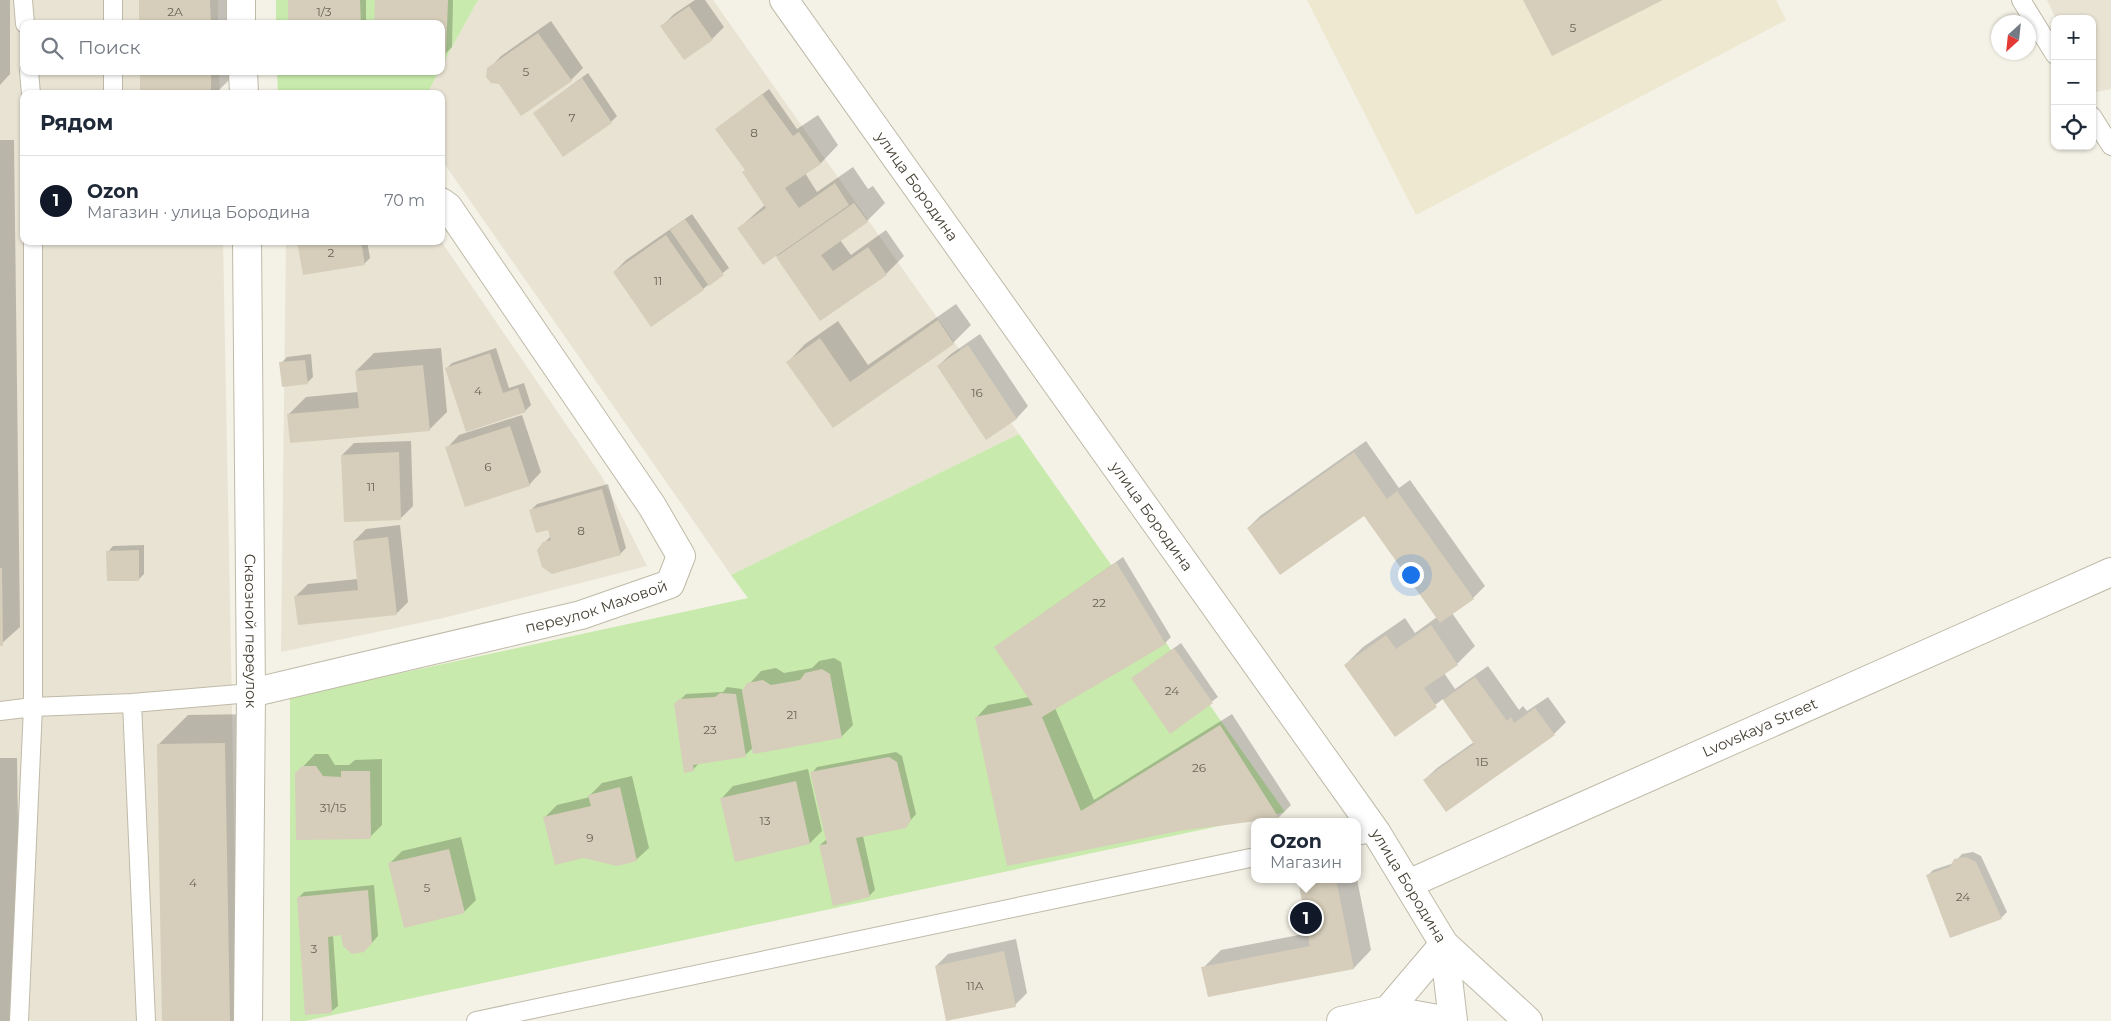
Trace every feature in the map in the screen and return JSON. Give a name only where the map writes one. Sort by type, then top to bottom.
[{"type":"street","points":[[241,0],[242,20]]},
{"type":"street","name":"улица Бородина","points":[[784,0],[1355,818]]},
{"type":"street","points":[[243,75],[244,90]]},
{"type":"street","name":"переулок Маховой","points":[[252,693],[581,615],[670,584],[681,556],[641,490],[445,205]]},
{"type":"street","name":"Сквозной переулок","points":[[246,245],[252,693],[248,1021]]},
{"type":"street","name":"Lvovskaya Street","points":[[1408,884],[2111,572]]},
{"type":"street","name":"улица Бородина","points":[[1366,834],[1408,884],[1444,944],[1528,1021]]},
{"type":"street","points":[[1388,1010],[1444,944]]},
{"type":"street","points":[[1341,1021],[1388,1010],[1451,1021],[1444,944]]},
{"type":"lane","points":[[23,0],[25,20]]},
{"type":"lane","points":[[113,0],[113,20]]},
{"type":"lane","points":[[2020,0],[2051,49]]},
{"type":"lane","points":[[29,75],[31,90]]},
{"type":"lane","points":[[113,75],[113,90]]},
{"type":"lane","points":[[2096,122],[2111,146]]},
{"type":"lane","points":[[19,1021],[33,707],[33,245]]},
{"type":"lane","points":[[0,711],[33,707],[132,703],[252,693]]},
{"type":"lane","points":[[132,703],[146,1021]]},
{"type":"lane","points":[[476,1021],[1251,858]]},
{"type":"shaded area","points":[[0,0],[218,0],[218,20],[20,20],[20,75],[219,75],[220,90],[20,90],[20,245],[223,245],[238,1021],[0,1021]]},
{"type":"shaded area","points":[[478,0],[713,0],[1019,434],[731,575],[445,165],[445,90],[429,90],[437,75],[445,75],[445,60]]},
{"type":"shaded area","points":[[1307,0],[1776,0],[1786,20],[1416,215]]},
{"type":"shaded area","points":[[2047,0],[2111,0],[2111,89],[2096,92],[2096,15],[2054,15]]},
{"type":"shaded area","points":[[286,245],[444,245],[602,477],[647,566],[443,618],[281,652]]},
{"type":"green space","points":[[276,0],[478,0],[445,60],[445,20],[276,20]]},
{"type":"green space","points":[[277,75],[437,75],[429,90],[278,90]]},
{"type":"green space","points":[[1019,434],[1285,812],[305,1021],[290,1021],[290,697],[748,598],[731,575]]},
{"type":"building","points":[[139,0],[210,0],[211,20],[139,20]]},
{"type":"building","points":[[288,0],[360,0],[361,20],[288,20]]},
{"type":"building","points":[[375,0],[448,0],[446,54],[445,20],[374,20]]},
{"type":"building","points":[[1523,0],[1663,0],[1552,56]]},
{"type":"building","points":[[689,6],[713,40],[684,60],[660,26]]},
{"type":"building","points":[[538,33],[572,81],[521,116],[499,84],[491,83],[486,77],[487,68]]},
{"type":"building","points":[[140,75],[211,75],[211,90],[140,90]]},
{"type":"building","points":[[582,78],[612,123],[563,157],[533,113]]},
{"type":"building","points":[[762,94],[793,136],[799,132],[821,164],[785,188],[799,208],[835,183],[849,205],[763,265],[737,228],[766,208],[742,172],[745,170],[715,129]]},
{"type":"building","points":[[854,203],[868,222],[821,255],[833,271],[868,247],[887,275],[820,321],[776,257]]},
{"type":"building","points":[[685,219],[724,275],[709,286],[670,230]]},
{"type":"building","points":[[666,235],[704,290],[651,327],[613,272]]},
{"type":"building","points":[[298,245],[362,245],[365,265],[303,275]]},
{"type":"building","points":[[938,320],[954,344],[833,428],[786,362],[820,338],[850,382]]},
{"type":"building","points":[[968,345],[1017,419],[986,440],[937,366]]},
{"type":"building","points":[[490,353],[503,393],[518,388],[526,412],[466,432],[445,368]]},
{"type":"building","points":[[305,360],[308,384],[282,387],[279,362]]},
{"type":"building","points":[[423,365],[430,431],[290,443],[287,414],[359,408],[355,371]]},
{"type":"building","points":[[510,426],[530,486],[465,507],[445,447]]},
{"type":"building","points":[[399,452],[401,520],[344,522],[341,455]]},
{"type":"building","points":[[1354,452],[1387,499],[1397,491],[1474,599],[1440,623],[1364,516],[1280,575],[1247,528]]},
{"type":"building","points":[[602,489],[621,555],[552,574],[542,567],[537,550],[543,542],[551,540],[548,530],[536,533],[529,510]]},
{"type":"building","points":[[388,537],[397,615],[298,625],[294,596],[358,590],[353,541]]},
{"type":"building","points":[[139,550],[139,581],[107,581],[106,551]]},
{"type":"building","points":[[1116,562],[1166,644],[1042,717],[1081,811],[1220,725],[1279,818],[1251,818],[1251,822],[1179,831],[1007,866],[975,717],[1033,705],[994,647]]},
{"type":"building","points":[[0,568],[2,568],[3,646],[0,646]]},
{"type":"building","points":[[1431,625],[1458,665],[1424,688],[1437,707],[1395,737],[1344,665],[1386,635],[1396,649]]},
{"type":"building","points":[[1174,648],[1213,703],[1170,734],[1131,678]]},
{"type":"building","points":[[822,669],[830,674],[842,738],[753,754],[742,691],[747,683],[763,680],[771,685],[800,680],[805,673]]},
{"type":"building","points":[[1475,677],[1507,721],[1511,717],[1514,723],[1535,708],[1555,735],[1446,812],[1423,780],[1474,744],[1443,700]]},
{"type":"building","points":[[720,693],[736,694],[746,757],[693,765],[694,771],[684,773],[674,704],[679,699],[715,697]]},
{"type":"building","points":[[225,743],[230,1021],[162,1021],[157,744]]},
{"type":"building","points":[[889,757],[897,762],[911,820],[906,828],[856,838],[870,897],[833,906],[819,845],[827,844],[810,772]]},
{"type":"building","points":[[302,766],[316,766],[323,776],[341,777],[341,771],[370,771],[371,839],[296,840],[295,773]]},
{"type":"building","points":[[796,781],[810,844],[735,862],[720,798]]},
{"type":"building","points":[[620,787],[637,861],[617,866],[583,858],[555,865],[543,817],[591,806],[588,795]]},
{"type":"building","points":[[449,849],[465,913],[404,928],[388,863]]},
{"type":"building","points":[[1966,857],[1976,862],[2002,919],[1950,938],[1926,875],[1950,867],[1954,859]]},
{"type":"building","points":[[1299,883],[1337,883],[1354,969],[1208,997],[1201,967],[1310,946]]},
{"type":"building","points":[[368,890],[372,943],[364,952],[352,954],[343,946],[341,935],[328,937],[332,1013],[305,1015],[297,897]]},
{"type":"building","points":[[1004,951],[1016,1007],[946,1021],[935,966]]},
{"type":"place","name":"Ozon","points":[[1306,918]]}]
